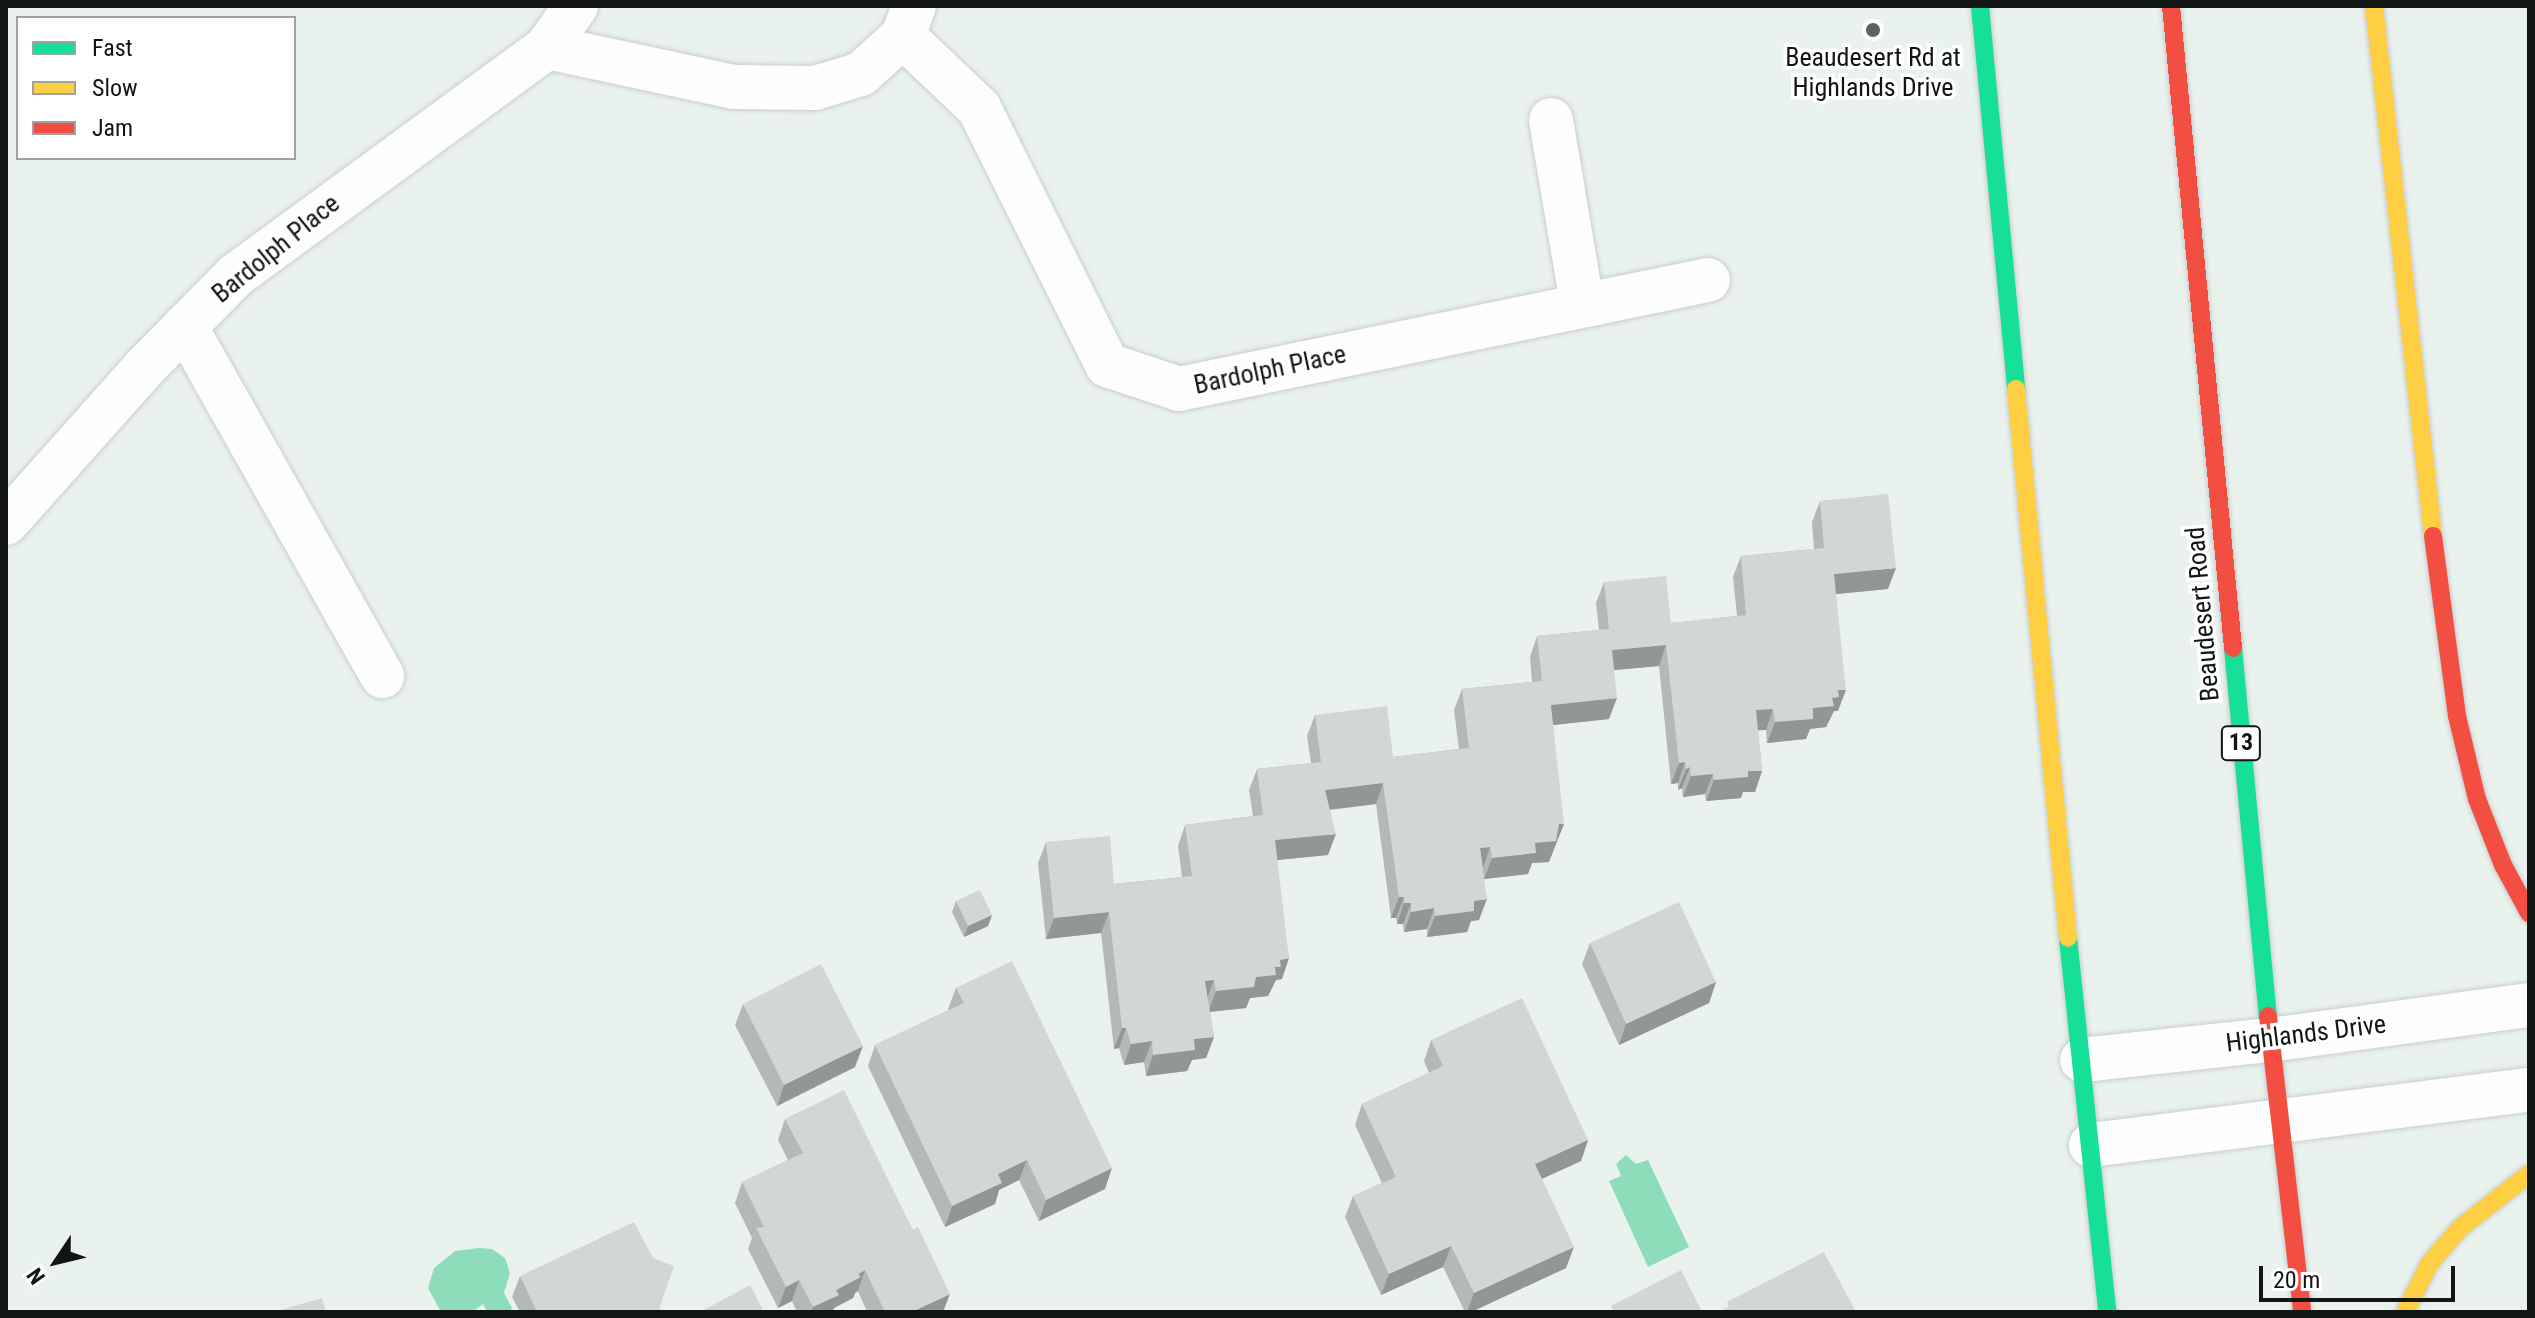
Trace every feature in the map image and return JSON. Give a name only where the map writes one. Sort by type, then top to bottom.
[{"type":"highway","points":[[1980,6],[2107,1312]]},
{"type":"highway","name":"Beaudesert Road","points":[[2171,6],[2270,1040],[2302,1312]]},
{"type":"highway","points":[[2374,6],[2440,603],[2457,716],[2477,799],[2503,865],[2529,913]]},
{"type":"highway","points":[[2405,1312],[2430,1263],[2460,1228],[2507,1188],[2529,1174]]},
{"type":"street","name":"Bardolph Place","points":[[6,523],[143,369],[236,275],[547,47],[576,6]]},
{"type":"street","name":"Bardolph Place","points":[[547,47],[733,87],[815,88],[861,74],[909,21],[979,108],[1107,365],[1179,389],[1582,303],[1708,280]]},
{"type":"street","points":[[1551,120],[1582,303]]},
{"type":"street","points":[[185,326],[382,676]]},
{"type":"street","name":"Highlands Drive","points":[[2082,1060],[2270,1040],[2529,1005]]},
{"type":"street","points":[[2091,1145],[2278,1119],[2529,1090]]},
{"type":"shaded area","points":[[1626,1155],[1636,1164],[1648,1160],[1689,1247],[1648,1267],[1609,1181],[1621,1176],[1616,1164]]},
{"type":"shaded area","points":[[492,1249],[505,1258],[510,1273],[504,1293],[512,1308],[510,1312],[487,1312],[483,1304],[472,1312],[441,1312],[428,1288],[434,1268],[455,1251]]},
{"type":"building","points":[[1888,494],[1896,568],[1834,574],[1846,690],[1838,690],[1839,697],[1832,698],[1834,706],[1813,708],[1813,719],[1775,722],[1773,709],[1756,710],[1762,771],[1748,771],[1748,777],[1714,780],[1713,774],[1691,776],[1690,767],[1686,769],[1685,762],[1679,763],[1666,645],[1612,650],[1617,698],[1551,705],[1564,824],[1559,824],[1556,841],[1535,843],[1536,853],[1492,858],[1490,847],[1480,848],[1487,899],[1474,901],[1474,911],[1435,916],[1434,908],[1411,912],[1411,903],[1404,903],[1404,897],[1399,897],[1383,783],[1325,790],[1336,834],[1275,840],[1289,958],[1280,960],[1281,967],[1275,967],[1276,975],[1256,977],[1254,987],[1216,991],[1214,980],[1205,981],[1214,1037],[1194,1039],[1195,1050],[1153,1055],[1152,1041],[1131,1044],[1126,1028],[1122,1028],[1109,912],[1054,918],[1046,842],[1110,836],[1114,884],[1192,876],[1185,825],[1263,815],[1257,769],[1321,762],[1315,715],[1387,706],[1393,757],[1469,748],[1462,689],[1542,681],[1537,636],[1609,629],[1604,582],[1666,576],[1671,623],[1746,615],[1741,556],[1824,548],[1820,501]]},
{"type":"building","points":[[980,890],[992,915],[968,926],[956,901]]},
{"type":"building","points":[[1679,902],[1716,982],[1626,1024],[1590,943]]},
{"type":"building","points":[[1012,961],[1112,1168],[1046,1200],[1027,1160],[998,1174],[1002,1183],[952,1206],[875,1045],[964,1003],[956,988]]},
{"type":"building","points":[[821,964],[863,1046],[784,1085],[743,1004]]},
{"type":"building","points":[[1522,998],[1588,1140],[1535,1164],[1574,1247],[1474,1293],[1451,1246],[1389,1274],[1353,1196],[1396,1177],[1362,1104],[1443,1066],[1431,1040]]},
{"type":"building","points":[[844,1090],[913,1230],[918,1227],[950,1294],[912,1312],[885,1312],[865,1270],[858,1274],[861,1277],[836,1290],[839,1295],[813,1307],[799,1280],[786,1287],[756,1228],[764,1227],[742,1182],[803,1153],[785,1119]]},
{"type":"building","points":[[634,1222],[653,1258],[674,1266],[659,1309],[668,1312],[537,1312],[520,1276]]},
{"type":"building","points":[[1824,1252],[1856,1312],[1718,1312],[1729,1307],[1727,1302]]},
{"type":"building","points":[[1681,1270],[1702,1312],[1614,1312],[1611,1306]]},
{"type":"building","points":[[750,1285],[764,1312],[700,1312]]},
{"type":"building","points":[[322,1298],[326,1312],[274,1312]]},
{"type":"traffic: fast","points":[[1980,6],[2016,389]]},
{"type":"traffic: fast","points":[[2233,648],[2268,1016]]},
{"type":"traffic: fast","points":[[2068,938],[2107,1312]]},
{"type":"traffic: slow","points":[[2374,6],[2433,536]]},
{"type":"traffic: slow","points":[[2016,389],[2068,938]]},
{"type":"traffic: slow","points":[[2405,1312],[2430,1263],[2460,1228],[2529,1174]]},
{"type":"traffic: jam","points":[[2171,6],[2233,648]]},
{"type":"traffic: jam","points":[[2433,536],[2457,716],[2477,799],[2503,865],[2529,913]]},
{"type":"traffic: jam","points":[[2268,1016],[2302,1312]]},
{"type":"place","name":"Beaudesert Rd at Highlands Drive","points":[[1873,30]]}]
